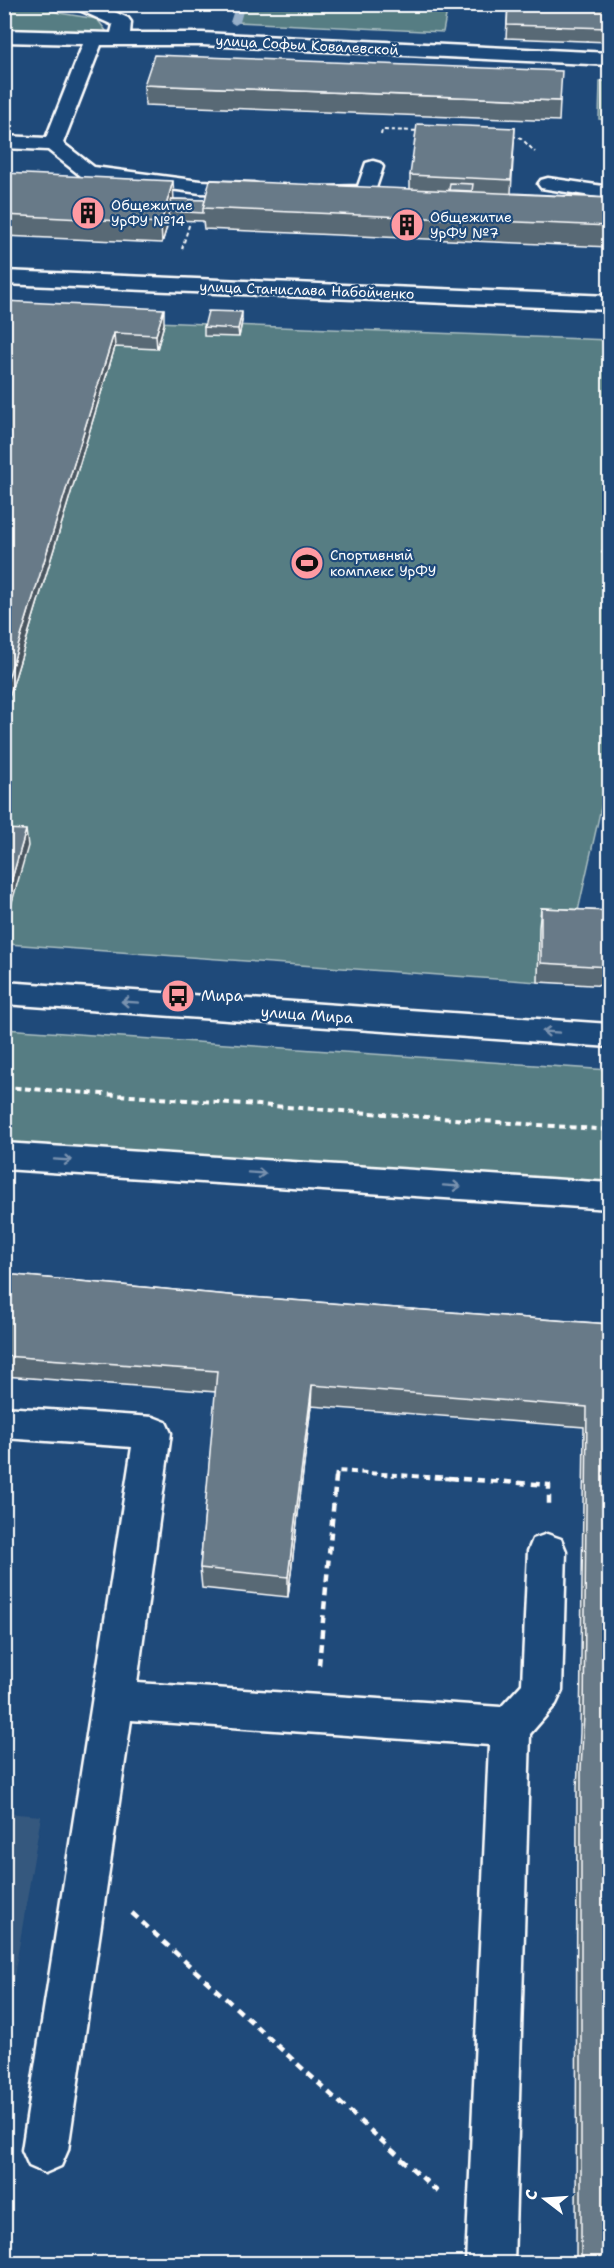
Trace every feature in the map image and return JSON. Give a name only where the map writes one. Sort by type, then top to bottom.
[{"type":"street","points":[[81,4],[122,22],[120,39]]},
{"type":"street","name":"улица Софьи Ковалевской","points":[[4,36],[202,39],[609,59]]},
{"type":"street","points":[[53,144],[94,39]]},
{"type":"street","points":[[4,142],[53,144],[88,172],[200,187],[271,189]]},
{"type":"street","points":[[307,191],[366,193],[373,167]]},
{"type":"street","points":[[548,184],[609,194]]},
{"type":"street","name":"улица Станислава Набойченко","points":[[4,277],[609,303]]},
{"type":"street","name":"улица Мира","points":[[4,993],[609,1036]]},
{"type":"street","points":[[4,1156],[609,1196]]},
{"type":"street","points":[[4,1422],[153,1433],[45,2150]]},
{"type":"street","points":[[490,2252],[510,1727],[542,1691],[547,1551]]},
{"type":"street","points":[[114,1700],[510,1727]]},
{"type":"path","points":[[373,167],[382,130],[428,132]]},
{"type":"path","points":[[507,135],[521,138],[542,158],[548,184]]},
{"type":"path","points":[[179,258],[190,220]]},
{"type":"path","points":[[601,552],[609,552]]},
{"type":"path","points":[[4,1087],[609,1130]]},
{"type":"path","points":[[314,1714],[338,1470],[549,1485],[547,1551]]},
{"type":"path","points":[[88,1873],[490,2252]]},
{"type":"shaded area","points":[[4,1813],[41,1816],[5,2030]]},
{"type":"green space","points":[[38,4],[59,13],[97,19],[110,36],[5,32],[5,5]]},
{"type":"green space","points":[[242,4],[448,5],[443,32],[237,22]]},
{"type":"green space","points":[[600,81],[609,81],[609,120],[599,119]]},
{"type":"green space","name":"Спортивный комплекс УрФУ","points":[[4,316],[609,340],[609,785],[606,785],[574,929],[538,982],[8,944],[5,941]]},
{"type":"green space","points":[[4,1029],[609,1070],[609,1190],[5,1147]]},
{"type":"building","points":[[508,4],[609,4],[609,28],[507,25]]},
{"type":"building","points":[[154,55],[562,71],[560,101],[144,85]]},
{"type":"building","points":[[417,124],[515,128],[511,180],[410,175]]},
{"type":"building","points":[[4,173],[173,181],[161,223],[4,215]]},
{"type":"building","points":[[210,180],[609,198],[609,226],[203,208]]},
{"type":"building","points":[[450,183],[473,184],[472,191],[449,190]]},
{"type":"building","points":[[172,199],[205,200],[203,213],[168,211]]},
{"type":"building","points":[[4,301],[164,309],[156,335],[114,333],[4,692]]},
{"type":"building","points":[[208,311],[242,312],[238,329],[204,327]]},
{"type":"building","points":[[4,829],[26,830],[4,906]]},
{"type":"building","points":[[541,908],[609,911],[609,967],[541,963]]},
{"type":"building","points":[[4,1274],[250,1297],[609,1324],[609,2264],[581,2264],[581,1769],[584,1715],[587,1407],[312,1385],[288,1577],[200,1568],[217,1371],[4,1356]]},
{"type":"waterway","points":[[235,22],[241,4]]},
{"type":"place","name":"Общежитие УрФУ №14","points":[[88,213]]},
{"type":"place","name":"Общежитие УрФУ №7","points":[[407,225]]},
{"type":"place","name":"Спортивный комплекс УрФУ","points":[[307,563]]},
{"type":"place","name":"Мира","points":[[178,996]]}]
